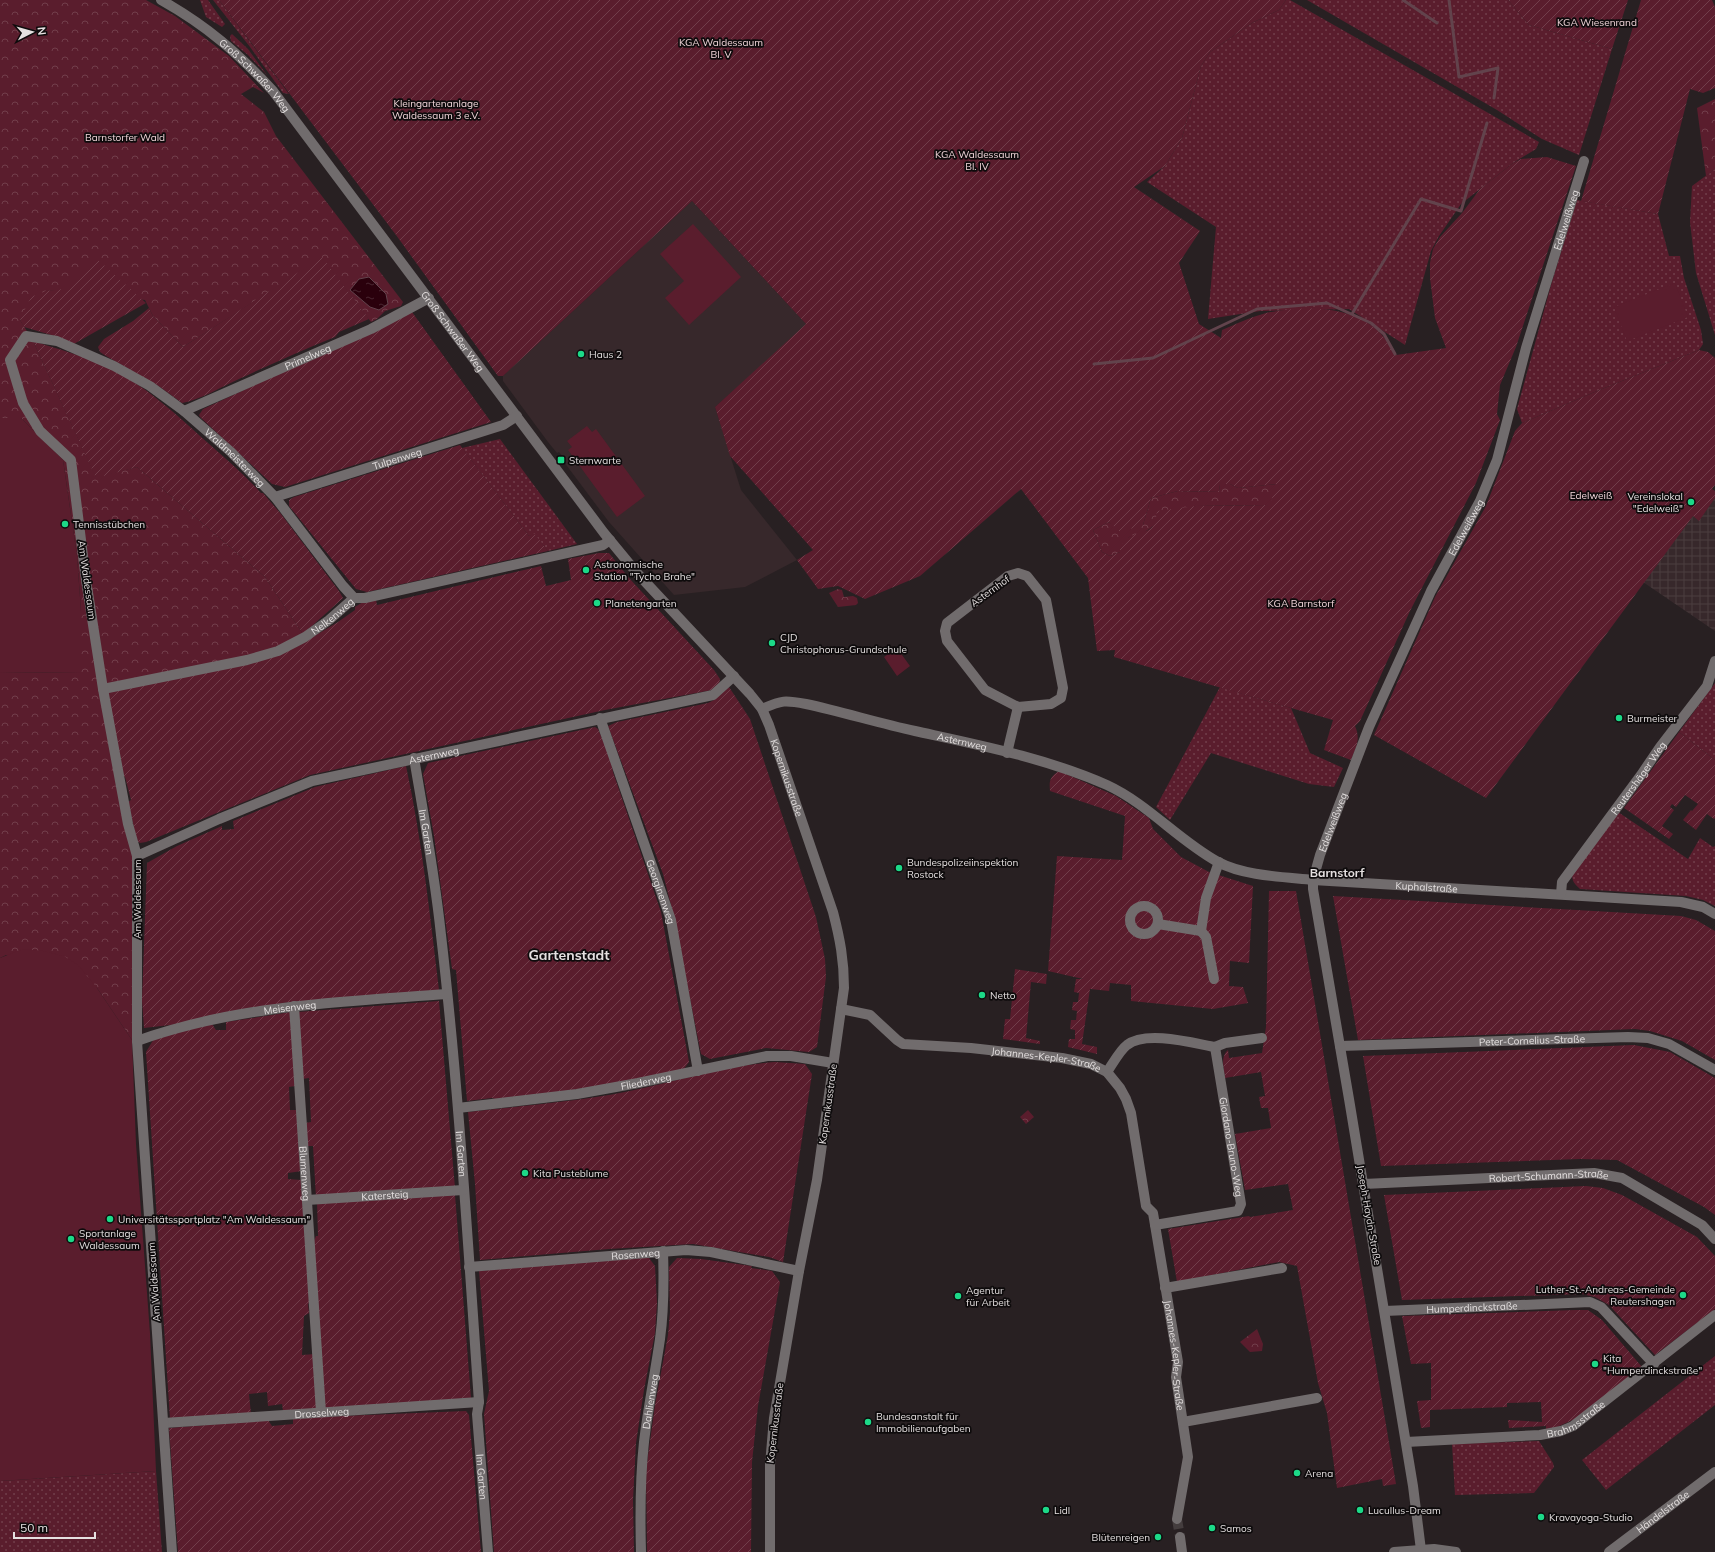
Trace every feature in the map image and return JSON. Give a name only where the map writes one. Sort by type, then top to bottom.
[{"type":"street","name":"Groß Schwaßer Weg","points":[[161,0],[219,38],[249,65],[273,91],[430,298],[610,540],[637,573],[734,676]]},
{"type":"street","name":"Edelweißweg","points":[[1313,880],[1320,855],[1369,727],[1428,598],[1480,501],[1495,466],[1526,348],[1584,161]]},
{"type":"street","name":"Primelweg","points":[[184,411],[371,329],[430,298]]},
{"type":"street","name":"Am Waldessaum","points":[[83,353],[57,340],[26,336],[10,360],[23,404],[40,431],[71,460],[86,580],[104,689],[128,824],[137,856],[137,1041],[172,1552]]},
{"type":"street","name":"Waldmeisterweg","points":[[83,353],[114,366],[150,386],[184,411],[231,452],[276,497],[343,586],[354,598]]},
{"type":"street","name":"Tulpenweg","points":[[276,497],[503,425],[517,416]]},
{"type":"street","name":"Nelkenweg","points":[[104,689],[248,660],[278,651],[305,637],[329,620],[354,598],[365,598],[603,545],[610,540]]},
{"type":"street","name":"Asternhof","points":[[1018,573],[1027,576],[1046,600],[1063,688],[1061,698],[1051,704],[1018,706],[985,690],[948,641],[945,631],[947,623],[1008,576],[1018,573]]},
{"type":"street","name":"Reutershäger Weg","points":[[1561,894],[1562,882],[1660,747],[1707,686],[1715,662]]},
{"type":"street","name":"Kopernikusstraße","points":[[734,676],[762,709],[769,725],[833,912],[844,962],[842,1009],[817,1180],[799,1271],[774,1418],[770,1465],[770,1552]]},
{"type":"street","name":"Asternweg","points":[[137,856],[219,819],[312,781],[600,718],[714,695],[734,676]]},
{"type":"street","name":"Asternweg","points":[[762,709],[777,702],[786,700],[1047,763],[1086,776],[1127,795],[1153,813]]},
{"type":"street","points":[[1007,753],[1018,706]]},
{"type":"street","name":"Georginenweg","points":[[600,718],[669,914],[698,1071]]},
{"type":"street","name":"Im Garten","points":[[414,758],[425,820],[439,919],[458,1108],[479,1402],[476,1414],[488,1552]]},
{"type":"street","name":"Kuphalstraße","points":[[1153,813],[1191,844],[1219,862],[1242,870],[1281,877],[1313,880],[1681,902],[1703,907],[1715,914]]},
{"type":"street","points":[[1201,931],[1206,898],[1219,862]]},
{"type":"street","name":"Joseph-Haydn-Straße","points":[[1313,880],[1313,889],[1385,1311],[1419,1523],[1421,1550]]},
{"type":"street","points":[[1158,924],[1201,931],[1206,937],[1214,979]]},
{"type":"street","name":"Meisenweg","points":[[137,1041],[163,1032],[214,1020],[294,1006],[447,994]]},
{"type":"street","name":"Blumenweg","points":[[294,1006],[321,1412]]},
{"type":"street","name":"Johannes-Kepler-Straße","points":[[842,1009],[870,1015],[903,1044],[971,1048],[1062,1058],[1091,1064],[1107,1072],[1120,1088],[1128,1106],[1146,1206],[1153,1213],[1178,1362],[1176,1377],[1188,1457],[1186,1475],[1177,1518]]},
{"type":"street","name":"Peter-Cornelius-Straße","points":[[1340,1046],[1628,1037],[1648,1038],[1669,1044],[1715,1070]]},
{"type":"street","points":[[1107,1072],[1126,1045],[1138,1040],[1149,1038],[1163,1039],[1215,1046],[1225,1043],[1262,1038]]},
{"type":"street","name":"Giordano-Bruno-Weg","points":[[1155,1226],[1238,1211],[1241,1204],[1215,1046]]},
{"type":"street","name":"Fliederweg","points":[[458,1108],[577,1094],[767,1056],[791,1056],[833,1063]]},
{"type":"street","name":"Robert-Schumann-Straße","points":[[1364,1184],[1594,1173],[1610,1175],[1622,1178],[1702,1225],[1715,1239]]},
{"type":"street","name":"Katersteig","points":[[307,1200],[463,1190]]},
{"type":"street","name":"Rosenweg","points":[[469,1267],[686,1250],[711,1252],[799,1271]]},
{"type":"street","name":"Dahlienweg","points":[[641,1552],[641,1473],[644,1441],[664,1305],[663,1251]]},
{"type":"street","name":"Johannes-Kepler-Straße","points":[[1165,1288],[1282,1268]]},
{"type":"street","name":"Humperdinckstraße","points":[[1385,1311],[1590,1302],[1602,1307],[1654,1364]]},
{"type":"street","name":"Brahmsstraße","points":[[1406,1442],[1540,1435],[1562,1431],[1573,1426],[1715,1315]]},
{"type":"street","name":"Johannes-Kepler-Straße","points":[[1183,1422],[1316,1398]]},
{"type":"street","name":"Drosselweg","points":[[164,1423],[479,1402]]},
{"type":"street","name":"Händelstraße","points":[[1610,1552],[1715,1472]]},
{"type":"street","points":[[1180,1537],[1182,1552]]},
{"type":"street","points":[[1394,1552],[1434,1549],[1456,1552]]},
{"type":"shaded area","points":[[692,201],[807,325],[715,407],[741,490],[797,560],[745,587],[674,595],[609,522],[561,458],[563,457],[559,452],[557,453],[548,442],[503,381],[503,376]]},
{"type":"shaded area","points":[[1715,498],[1715,631],[1643,582],[1693,516],[1699,520]]},
{"type":"green space","name":"Barnstorfer Wald","points":[[0,0],[146,0],[175,16],[229,56],[264,93],[253,87],[241,94],[264,112],[276,136],[403,302],[401,306],[385,311],[377,319],[371,322],[322,258],[183,347],[153,316],[145,300],[64,290],[46,291],[20,320],[33,341],[96,477],[137,467],[265,577],[305,637],[278,651],[104,689],[137,856],[132,1040],[97,988],[6,955],[0,958],[0,673],[81,672],[81,611],[77,556],[63,460],[21,418],[0,418]]},
{"type":"green space","points":[[200,0],[208,0],[225,24],[222,27],[206,17]]},
{"type":"green space","points":[[213,0],[219,0],[289,94],[283,93],[250,47]]},
{"type":"green space","points":[[219,0],[1286,0],[1279,10],[1252,23],[1210,52],[1201,66],[1182,138],[1165,166],[1134,187],[1200,231],[1179,263],[1199,324],[1221,338],[1222,330],[1266,313],[1293,309],[1323,309],[1337,311],[1364,320],[1381,334],[1396,355],[1446,348],[1435,318],[1430,278],[1430,263],[1433,249],[1440,237],[1462,213],[1480,189],[1513,163],[1521,159],[1547,157],[1576,166],[1516,347],[1500,385],[1497,414],[1500,420],[1476,483],[1410,611],[1360,721],[1355,726],[1358,739],[1351,760],[1324,750],[1333,720],[1114,657],[1115,650],[1097,651],[1088,578],[1021,489],[920,576],[865,599],[838,586],[818,589],[797,560],[813,550],[730,456],[715,407],[806,324],[692,201],[503,376],[498,376],[396,235]],"holes":[[[1220,484],[1230,484],[1238,488],[1276,484],[1270,505],[1196,506],[1157,511],[1156,519],[1151,528],[1128,538],[1120,546],[1120,552],[1110,556],[1102,552],[1093,530],[1109,522],[1120,532],[1143,525],[1151,498],[1178,491],[1219,492]]]},
{"type":"green space","points":[[1286,0],[1290,0],[1539,142],[1536,149],[1513,163],[1461,204],[1439,236],[1431,251],[1405,345],[1349,309],[1260,311],[1208,319],[1216,227],[1147,182],[1165,166],[1182,138],[1201,66],[1210,52],[1252,23],[1279,10]]},
{"type":"green space","points":[[1307,0],[1508,0],[1529,25],[1612,49],[1579,155],[1542,139],[1497,110]]},
{"type":"green space","name":"KGA Wiesenrand","points":[[1508,0],[1628,0],[1612,49],[1529,25]]},
{"type":"green space","points":[[1641,0],[1712,0],[1715,7],[1715,88],[1703,93],[1690,89],[1658,214],[1581,201]]},
{"type":"green space","points":[[232,34],[248,49],[267,75],[248,55],[231,41],[230,36]]},
{"type":"green space","points":[[1715,99],[1715,169],[1706,176],[1697,108]]},
{"type":"green space","points":[[1715,169],[1715,335],[1696,273],[1690,222],[1692,186]]},
{"type":"green space","points":[[1577,200],[1658,214],[1669,256],[1680,256],[1684,278],[1701,330],[1703,344],[1699,350],[1522,423],[1517,409],[1551,285]]},
{"type":"green space","points":[[693,224],[741,277],[689,325],[665,298],[684,281],[660,254]]},
{"type":"green space","points":[[95,257],[146,303],[72,345],[58,337],[24,327],[20,320],[31,297],[46,291],[64,289]]},
{"type":"green space","points":[[322,257],[369,319],[339,332],[335,337],[203,396],[182,403],[160,387],[100,352],[98,347],[104,339],[133,321],[149,308],[153,316],[183,347]]},
{"type":"green space","points":[[1675,283],[1688,317],[1627,341],[1614,307]]},
{"type":"green space","points":[[412,312],[491,422],[285,487],[272,484],[199,415],[203,409]]},
{"type":"green space","points":[[33,341],[80,356],[108,367],[122,374],[161,402],[235,467],[261,493],[263,493],[281,514],[343,598],[303,634],[265,577],[137,467],[96,478]]},
{"type":"green space","name":"Edelweiß","points":[[1699,350],[1708,352],[1715,358],[1715,485],[1712,489],[1715,491],[1715,498],[1699,521],[1693,516],[1486,798],[1374,735],[1435,597],[1486,506],[1515,431],[1522,423]]},
{"type":"green space","points":[[0,418],[21,418],[63,460],[77,556],[81,611],[81,672],[0,673]]},
{"type":"green space","points":[[587,426],[592,432],[596,429],[645,496],[617,517],[568,450],[572,447],[567,441]]},
{"type":"green space","points":[[500,439],[577,544],[548,551],[534,534],[529,536],[462,448]]},
{"type":"green space","points":[[460,445],[529,536],[534,533],[548,551],[367,592],[356,589],[289,506],[289,500],[294,497]]},
{"type":"green space","points":[[1220,484],[1230,484],[1238,488],[1277,484],[1271,505],[1196,506],[1156,522],[1141,534],[1129,537],[1120,552],[1110,556],[1102,552],[1093,530],[1109,522],[1115,526],[1143,525],[1151,498],[1178,491],[1219,492]]},
{"type":"green space","points":[[599,553],[609,553],[629,578],[714,670],[720,679],[719,685],[712,690],[605,710],[310,775],[146,842],[140,843],[137,841],[128,802],[131,800],[125,777],[123,776],[107,692],[296,647],[338,622],[355,610],[355,607],[363,602],[376,600],[377,605],[541,566],[546,586],[571,580],[568,559]]},
{"type":"green space","points":[[838,589],[842,590],[844,597],[853,596],[857,598],[858,603],[856,605],[838,607],[829,593]]},
{"type":"green space","points":[[897,648],[910,666],[897,676],[884,657]]},
{"type":"green space","points":[[1715,683],[1715,760],[1679,732]]},
{"type":"green space","points":[[729,687],[750,719],[816,917],[825,959],[826,977],[817,1047],[809,1052],[766,1048],[710,1059],[701,1054],[673,913],[663,874],[608,726],[617,722],[708,703],[714,700]]},
{"type":"green space","points":[[1220,687],[1291,708],[1310,753],[1343,768],[1334,787],[1309,784],[1211,753],[1170,820],[1156,807]]},
{"type":"green space","points":[[595,727],[598,729],[610,757],[613,772],[661,912],[689,1062],[683,1070],[650,1078],[502,1101],[492,1098],[467,1101],[456,970],[452,969],[434,836],[423,774],[428,763]]},
{"type":"green space","points":[[1679,732],[1715,760],[1715,818],[1714,819],[1707,814],[1696,830],[1683,820],[1698,804],[1685,795],[1676,807],[1672,804],[1670,807],[1674,810],[1662,826],[1673,834],[1669,839],[1624,808]]},
{"type":"green space","points":[[406,766],[421,850],[439,990],[282,1003],[277,1006],[179,1024],[144,1028],[142,1000],[147,863],[177,846],[222,826],[222,830],[234,829],[233,821],[315,787]]},
{"type":"green space","points":[[1059,771],[1116,796],[1149,818],[1153,829],[1181,857],[1209,872],[1253,886],[1249,963],[1230,961],[1229,986],[1243,987],[1248,1003],[1213,1009],[1131,1001],[1131,985],[1110,983],[1109,991],[1090,989],[1082,1044],[1097,1047],[1097,1054],[1068,1047],[1069,1039],[1075,1039],[1075,1030],[1070,1029],[1071,1020],[1076,1020],[1077,1011],[1072,1010],[1073,1002],[1078,1002],[1079,993],[1074,992],[1076,979],[1083,979],[1048,971],[1057,856],[1122,860],[1125,816],[1050,791],[1051,779]]},
{"type":"green space","points":[[1618,812],[1688,859],[1700,838],[1713,847],[1715,846],[1715,906],[1703,900],[1686,896],[1580,889],[1573,881],[1572,874]]},
{"type":"green space","points":[[1269,891],[1296,891],[1396,1484],[1383,1486],[1382,1479],[1337,1488],[1327,1413],[1318,1383],[1297,1266],[1279,1262],[1177,1282],[1168,1229],[1293,1210],[1288,1184],[1245,1190],[1235,1134],[1271,1128],[1268,1108],[1261,1108],[1259,1097],[1265,1096],[1261,1072],[1225,1078],[1223,1067],[1224,1056],[1228,1050],[1229,1058],[1262,1053],[1266,1027]]},
{"type":"green space","points":[[1333,896],[1681,916],[1696,920],[1715,931],[1715,1060],[1682,1041],[1650,1031],[1635,1029],[1358,1040]]},
{"type":"green space","name":"Sportanlage Waldessaum","points":[[23,949],[43,951],[64,956],[78,965],[97,988],[132,1040],[136,1144],[150,1333],[156,1471],[0,1481],[0,958]]},
{"type":"green space","points":[[1015,969],[1047,974],[1046,984],[1031,982],[1026,1038],[1040,1041],[1040,1044],[1003,1039],[1005,1019],[1010,1019]]},
{"type":"green space","points":[[439,1001],[455,1188],[316,1198],[313,1146],[307,1146],[305,1123],[311,1122],[309,1078],[302,1079],[298,1012]]},
{"type":"green space","points":[[291,1012],[295,1086],[289,1087],[290,1110],[298,1110],[302,1171],[288,1173],[288,1179],[301,1180],[310,1302],[308,1304],[309,1313],[304,1316],[302,1355],[315,1354],[317,1409],[283,1411],[282,1404],[268,1406],[267,1392],[249,1394],[251,1414],[170,1419],[146,1052],[155,1037],[212,1024],[216,1030],[226,1030],[226,1022]]},
{"type":"green space","points":[[1634,1045],[1670,1052],[1715,1078],[1715,1215],[1704,1207],[1617,1160],[1580,1159],[1381,1166],[1363,1056]]},
{"type":"green space","points":[[775,1062],[805,1064],[812,1074],[783,1262],[769,1257],[693,1244],[609,1249],[480,1260],[468,1112],[566,1101],[625,1092],[737,1067]]},
{"type":"green space","points":[[1028,1110],[1034,1117],[1026,1124],[1020,1117]]},
{"type":"green space","points":[[1586,1186],[1603,1188],[1622,1195],[1697,1237],[1715,1256],[1715,1309],[1655,1355],[1609,1305],[1595,1297],[1582,1294],[1402,1300],[1384,1195]]},
{"type":"green space","points":[[455,1195],[471,1398],[324,1409],[313,1243],[316,1236],[318,1236],[317,1201]]},
{"type":"green space","points":[[604,1258],[649,1258],[655,1266],[657,1303],[655,1333],[636,1443],[633,1500],[634,1552],[494,1552],[484,1414],[489,1391],[479,1271]]},
{"type":"green space","points":[[677,1258],[701,1259],[752,1266],[751,1268],[772,1271],[780,1282],[758,1406],[752,1462],[751,1552],[647,1552],[646,1470],[655,1405],[668,1335],[670,1312],[669,1267]]},
{"type":"green space","points":[[1588,1310],[1602,1320],[1642,1367],[1577,1418],[1546,1432],[1546,1426],[1509,1428],[1508,1420],[1542,1422],[1541,1402],[1507,1403],[1507,1407],[1430,1410],[1430,1427],[1421,1428],[1417,1401],[1431,1400],[1431,1363],[1411,1364],[1402,1316]]},
{"type":"green space","points":[[1257,1329],[1263,1344],[1262,1351],[1250,1352],[1240,1342]]},
{"type":"green space","points":[[1715,1356],[1715,1405],[1606,1490],[1582,1460]]},
{"type":"green space","points":[[466,1411],[469,1415],[481,1552],[178,1552],[169,1428],[268,1420],[272,1426],[293,1424],[293,1418]]},
{"type":"green space","points":[[1539,1441],[1554,1467],[1534,1493],[1455,1495],[1452,1444]]},
{"type":"green space","points":[[156,1471],[162,1552],[0,1552],[0,1481]]},
{"type":"water","points":[[369,277],[386,294],[388,304],[379,310],[370,307],[350,290],[359,279]]},
{"type":"waterway","points":[[1403,0],[1437,23]]},
{"type":"waterway","points":[[1449,0],[1459,77],[1498,68],[1494,98]]},
{"type":"waterway","points":[[1352,314],[1421,199],[1461,211],[1487,123]]},
{"type":"waterway","points":[[1094,364],[1153,358],[1257,309],[1327,303],[1371,323],[1384,334],[1395,354]]},
{"type":"tunnel","points":[[1177,1519],[1180,1537]]},
{"type":"place","name":"Haus 2","points":[[581,354]]},
{"type":"place","name":"Sternwarte","points":[[561,460]]},
{"type":"place","name":"Vereinslokal \"Edelweiß\"","points":[[1691,502]]},
{"type":"place","name":"Tennisstübchen","points":[[65,524]]},
{"type":"place","name":"Astronomische Station \"Tycho Brahe\"","points":[[586,570]]},
{"type":"place","name":"Planetengarten","points":[[597,603]]},
{"type":"place","name":"CJD Christophorus-Grundschule","points":[[772,643]]},
{"type":"place","name":"Burmeister","points":[[1619,718]]},
{"type":"place","name":"Bundespolizeiinspektion Rostock","points":[[899,868]]},
{"type":"place","name":"Netto","points":[[982,995]]},
{"type":"place","name":"Kita Pusteblume","points":[[525,1173]]},
{"type":"place","name":"Universitätssportplatz \"Am Waldessaum\"","points":[[110,1219]]},
{"type":"place","name":"Sportanlage Waldessaum","points":[[71,1239]]},
{"type":"place","name":"Luther-St.-Andreas-Gemeinde Reutershagen","points":[[1683,1295]]},
{"type":"place","name":"Agentur für Arbeit","points":[[958,1296]]},
{"type":"place","name":"Kita \"Humperdinckstraße\"","points":[[1595,1364]]},
{"type":"place","name":"Bundesanstalt für Immobilienaufgaben","points":[[868,1422]]},
{"type":"place","name":"Arena","points":[[1297,1473]]},
{"type":"place","name":"Lidl","points":[[1046,1510]]},
{"type":"place","name":"Lucullus-Dream","points":[[1360,1510]]},
{"type":"place","name":"Kravayoga-Studio","points":[[1541,1517]]},
{"type":"place","name":"Samos","points":[[1212,1528]]},
{"type":"place","name":"Blütenreigen","points":[[1158,1537]]},
{"type":"district","name":"Barnstorf","points":[[1337,872]]},
{"type":"district","name":"Gartenstadt","points":[[569,955]]},
{"type":"park label","name":"KGA Waldessaum Bl. V","points":[[721,48]]},
{"type":"park label","name":"Kleingartenanlage Waldessaum 3 e.V.","points":[[436,108]]},
{"type":"park label","name":"KGA Waldessaum Bl. IV","points":[[977,160]]},
{"type":"park label","name":"KGA Barnstorf","points":[[1301,603]]}]
